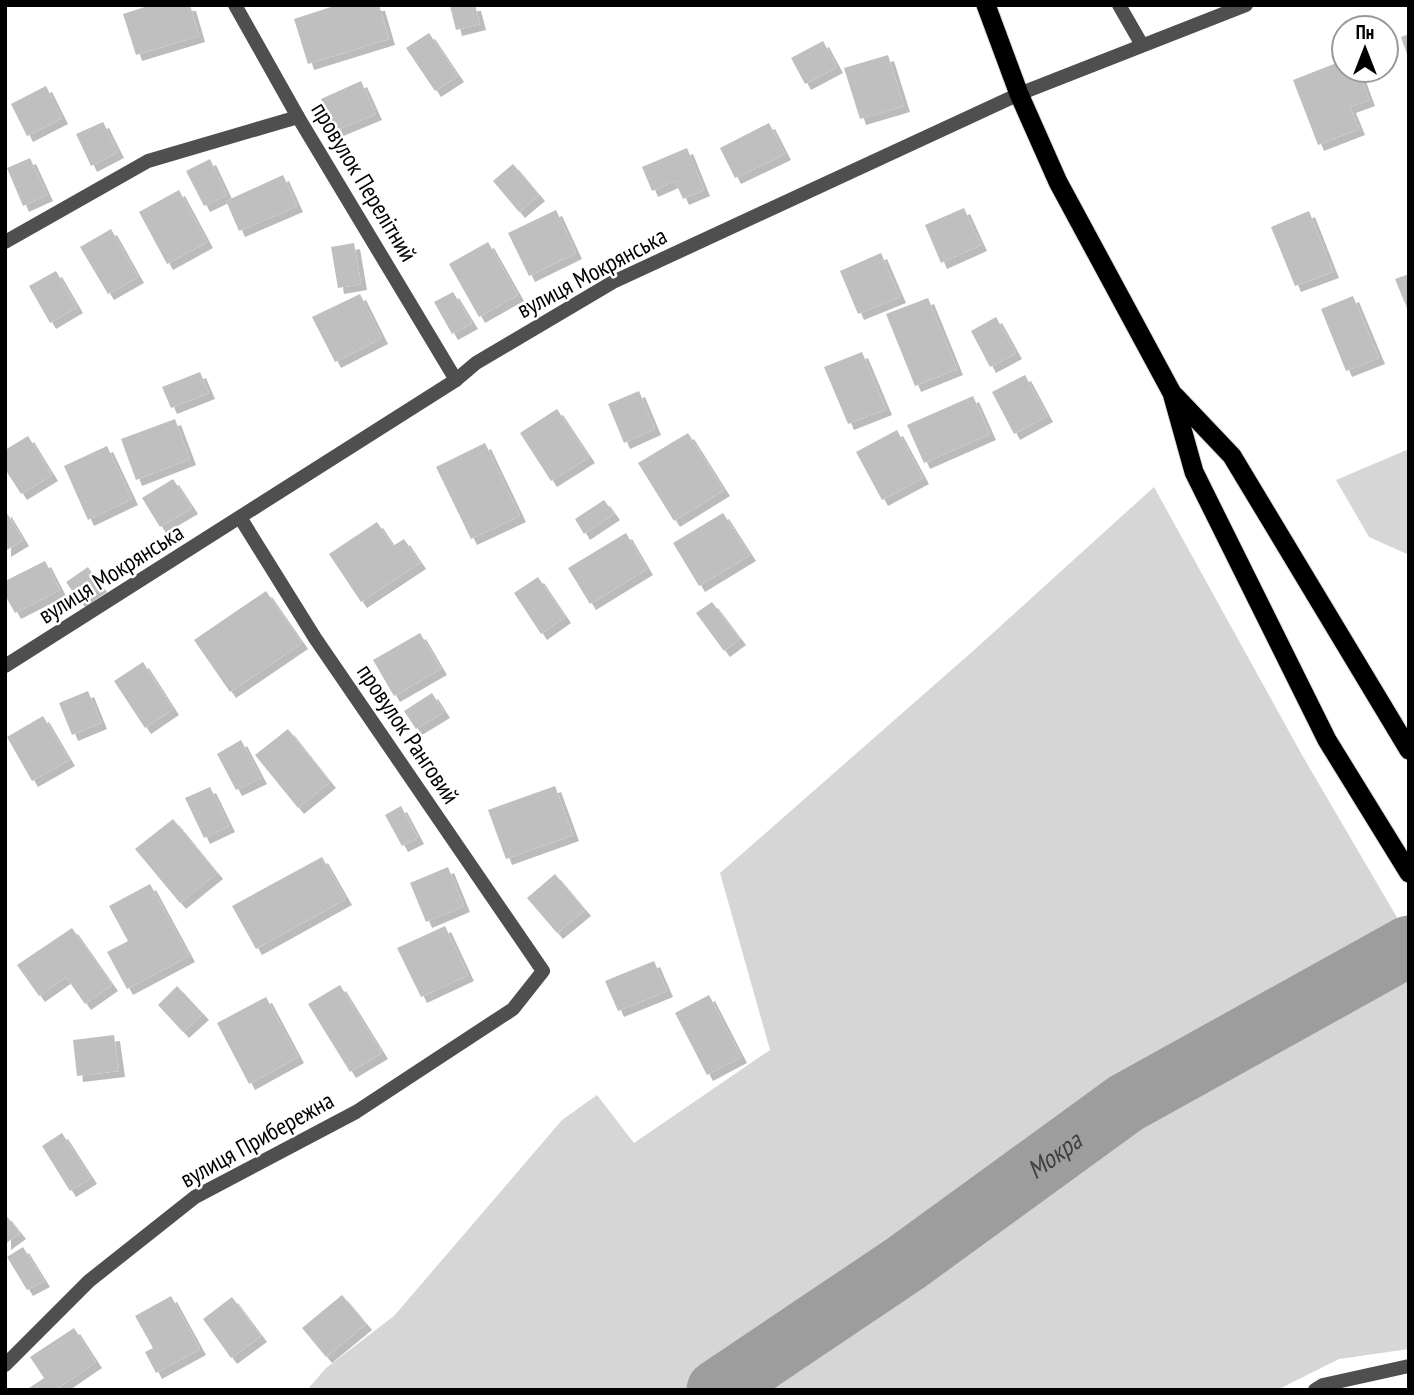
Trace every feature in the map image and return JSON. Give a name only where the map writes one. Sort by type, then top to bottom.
[{"type":"highway","points":[[986,5],[1019,94],[1064,193],[1172,393],[1194,472],[1328,740],[1409,873]]},
{"type":"highway","points":[[1172,393],[1232,456],[1409,750]]},
{"type":"street","name":"провулок Перелітний","points":[[235,5],[298,117],[456,380]]},
{"type":"street","points":[[1119,5],[1142,45]]},
{"type":"street","name":"вулиця Мокрянська","points":[[5,666],[241,519],[456,380],[476,363],[613,282],[1019,94],[1246,5]]},
{"type":"street","points":[[5,242],[148,161],[298,117]]},
{"type":"street","name":"провулок Ранговий","points":[[241,519],[315,638],[543,971]]},
{"type":"street","name":"вулиця Прибережна","points":[[5,1365],[89,1281],[195,1197],[356,1112],[513,1009],[543,971]]},
{"type":"street","points":[[1315,1390],[1323,1385],[1409,1366]]},
{"type":"shaded area","points":[[1409,449],[1409,555],[1369,537],[1336,480]]},
{"type":"shaded area","points":[[1154,487],[1302,755],[1409,938],[1409,1349],[1339,1359],[1277,1390],[307,1390],[326,1368],[394,1316],[562,1120],[597,1095],[634,1143],[770,1050],[720,873],[973,651]]},
{"type":"building","points":[[151,5],[190,5],[199,36],[136,55],[123,14]]},
{"type":"building","points":[[337,5],[379,5],[389,39],[308,64],[294,19]]},
{"type":"building","points":[[475,5],[480,24],[456,30],[450,6]]},
{"type":"building","points":[[429,33],[458,76],[435,91],[406,48]]},
{"type":"building","points":[[1409,34],[1409,57],[1408,57],[1401,37]]},
{"type":"building","points":[[823,41],[837,67],[805,84],[791,58]]},
{"type":"building","points":[[888,55],[904,106],[860,119],[844,68]]},
{"type":"building","points":[[1330,65],[1330,84],[1363,84],[1369,100],[1350,107],[1359,129],[1318,145],[1293,80]]},
{"type":"building","points":[[361,81],[376,114],[335,131],[321,99]]},
{"type":"building","points":[[46,86],[62,118],[27,136],[11,104]]},
{"type":"building","points":[[103,122],[118,152],[91,166],[76,134]]},
{"type":"building","points":[[769,123],[785,154],[735,178],[720,148]]},
{"type":"building","points":[[687,148],[704,190],[683,199],[675,181],[652,191],[642,167]]},
{"type":"building","points":[[30,158],[47,195],[23,206],[7,168]]},
{"type":"building","points":[[210,159],[227,195],[204,206],[186,171]]},
{"type":"building","points":[[513,164],[539,195],[519,212],[493,181]]},
{"type":"building","points":[[283,175],[297,206],[239,231],[226,201]]},
{"type":"building","points":[[179,190],[207,242],[167,264],[139,212]]},
{"type":"building","points":[[964,208],[981,245],[941,263],[925,225]]},
{"type":"building","points":[[556,210],[576,253],[529,276],[508,233]]},
{"type":"building","points":[[1309,211],[1333,272],[1295,286],[1271,227]]},
{"type":"building","points":[[111,229],[138,277],[108,294],[80,247]]},
{"type":"building","points":[[488,242],[518,295],[479,317],[449,264]]},
{"type":"building","points":[[354,243],[361,284],[338,288],[331,247]]},
{"type":"building","points":[[881,253],[900,297],[858,314],[840,271]]},
{"type":"building","points":[[56,271],[77,307],[50,323],[29,286]]},
{"type":"building","points":[[1409,274],[1409,313],[1395,279]]},
{"type":"building","points":[[453,292],[472,323],[452,334],[434,302]]},
{"type":"building","points":[[360,294],[382,338],[335,362],[312,317]]},
{"type":"building","points":[[1353,296],[1379,358],[1346,371],[1321,309]]},
{"type":"building","points":[[928,298],[957,369],[915,386],[886,314]]},
{"type":"building","points":[[996,317],[1016,353],[990,367],[971,331]]},
{"type":"building","points":[[862,352],[886,409],[848,424],[824,367]]},
{"type":"building","points":[[200,372],[209,393],[171,408],[162,387]]},
{"type":"building","points":[[1025,375],[1047,416],[1014,434],[992,392]]},
{"type":"building","points":[[639,391],[655,429],[624,443],[608,404]]},
{"type":"building","points":[[973,396],[990,434],[924,463],[907,425]]},
{"type":"building","points":[[557,409],[589,457],[551,481],[520,433]]},
{"type":"building","points":[[175,419],[190,459],[136,480],[121,439]]},
{"type":"building","points":[[897,430],[923,478],[882,500],[856,452]]},
{"type":"building","points":[[688,433],[724,490],[674,521],[638,463]]},
{"type":"building","points":[[28,436],[52,475],[21,494],[5,469],[5,450]]},
{"type":"building","points":[[485,443],[520,516],[471,539],[436,467]]},
{"type":"building","points":[[107,446],[132,499],[88,520],[64,466]]},
{"type":"building","points":[[173,479],[192,508],[160,527],[142,498]]},
{"type":"building","points":[[604,500],[614,514],[584,534],[575,519]]},
{"type":"building","points":[[5,510],[23,540],[5,551]]},
{"type":"building","points":[[723,513],[750,555],[699,586],[673,543]]},
{"type":"building","points":[[377,522],[393,546],[404,539],[420,563],[361,602],[329,554]]},
{"type":"building","points":[[626,533],[647,569],[590,604],[568,568]]},
{"type":"building","points":[[45,561],[60,590],[15,613],[5,595],[5,581]]},
{"type":"building","points":[[88,567],[101,586],[79,601],[66,582]]},
{"type":"building","points":[[538,577],[565,617],[541,634],[514,593]]},
{"type":"building","points":[[266,591],[302,643],[230,692],[194,640]]},
{"type":"building","points":[[712,602],[740,639],[724,651],[696,613]]},
{"type":"building","points":[[420,633],[441,669],[394,696],[373,660]]},
{"type":"building","points":[[143,662],[173,709],[145,728],[114,681]]},
{"type":"building","points":[[88,691],[101,723],[72,735],[59,703]]},
{"type":"building","points":[[432,693],[444,712],[416,729],[404,711]]},
{"type":"building","points":[[43,716],[69,760],[32,781],[7,737]]},
{"type":"building","points":[[288,729],[330,782],[298,808],[255,755]]},
{"type":"building","points":[[241,740],[261,778],[236,790],[217,754]]},
{"type":"building","points":[[555,786],[573,835],[506,859],[488,810]]},
{"type":"building","points":[[210,787],[229,826],[204,838],[185,798]]},
{"type":"building","points":[[401,806],[418,838],[402,846],[385,815]]},
{"type":"building","points":[[173,819],[217,873],[180,903],[135,849]]},
{"type":"building","points":[[322,857],[346,899],[256,949],[232,906]]},
{"type":"building","points":[[448,867],[464,906],[426,922],[410,883]]},
{"type":"building","points":[[555,874],[585,910],[557,933],[527,898]]},
{"type":"building","points":[[150,884],[189,956],[127,989],[107,952],[128,941],[109,906]]},
{"type":"building","points":[[445,926],[468,975],[421,997],[397,948]]},
{"type":"building","points":[[72,928],[112,985],[85,1004],[66,977],[39,996],[17,965]]},
{"type":"building","points":[[654,961],[667,991],[618,1011],[605,981]]},
{"type":"building","points":[[340,985],[382,1053],[350,1072],[308,1004]]},
{"type":"building","points":[[177,986],[203,1014],[183,1032],[158,1005]]},
{"type":"building","points":[[709,995],[741,1057],[707,1075],[675,1013]]},
{"type":"building","points":[[266,997],[298,1057],[249,1084],[217,1023]]},
{"type":"building","points":[[114,1035],[119,1071],[77,1076],[73,1040]]},
{"type":"building","points":[[62,1133],[91,1178],[70,1191],[42,1146]]},
{"type":"building","points":[[5,1214],[20,1233],[5,1244]]},
{"type":"building","points":[[23,1247],[44,1281],[27,1290],[7,1257]]},
{"type":"building","points":[[342,1295],[366,1324],[326,1357],[302,1328]]},
{"type":"building","points":[[171,1296],[200,1349],[156,1373],[145,1352],[153,1348],[135,1316]]},
{"type":"building","points":[[232,1297],[261,1336],[231,1358],[203,1319]]},
{"type":"building","points":[[74,1328],[96,1362],[55,1390],[26,1390],[44,1378],[30,1357]]},
{"type":"waterway","name":"Мокра","points":[[717,1390],[906,1263],[1126,1103],[1409,946]]}]
